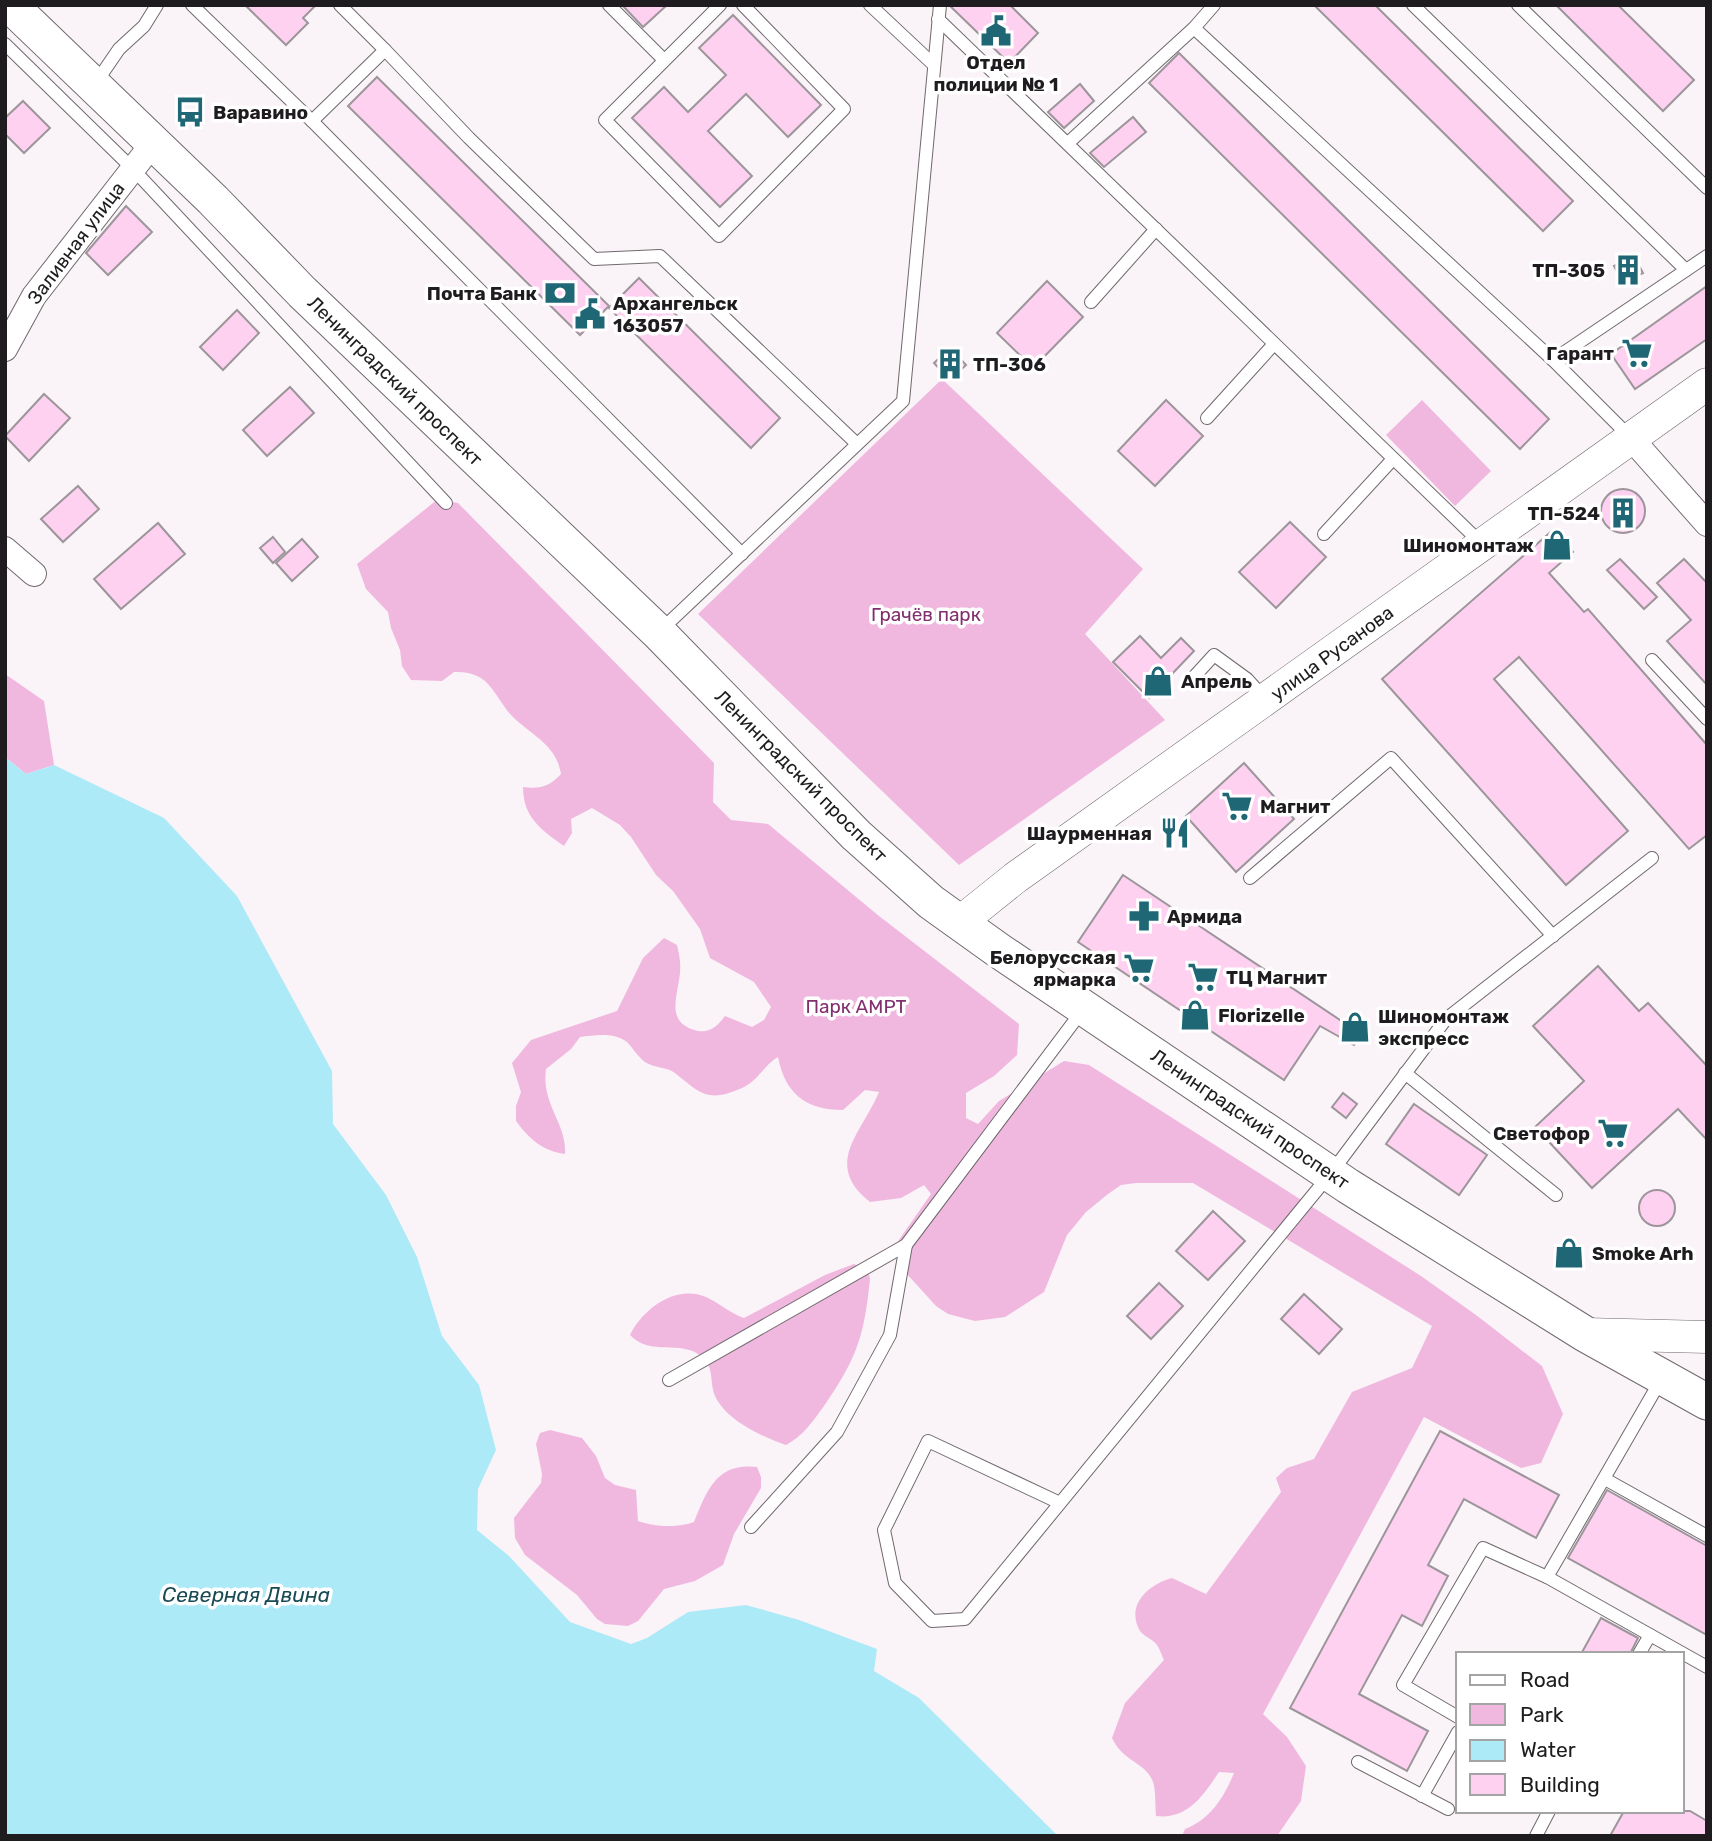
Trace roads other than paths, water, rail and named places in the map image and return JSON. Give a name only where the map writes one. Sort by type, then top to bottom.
[{"type":"main road","name":"Ленинградский проспект","points":[[10,5],[93,87],[154,142],[302,292],[658,632],[856,835],[959,923],[1331,1173],[1585,1334],[1707,1402]]},
{"type":"street","name":"Заливная улица","points":[[5,349],[34,296],[154,142]]},
{"type":"street","name":"улица Русанова","points":[[959,923],[1015,878],[1707,384]]},
{"type":"street","points":[[1630,437],[1704,516]]},
{"type":"street","points":[[5,549],[34,573]]},
{"type":"street","points":[[1585,1334],[1707,1337]]},
{"type":"lane","points":[[93,87],[119,49],[144,26],[157,5]]},
{"type":"lane","points":[[192,5],[312,121],[742,554]]},
{"type":"lane","points":[[340,5],[469,138],[594,259],[660,256],[857,444]]},
{"type":"lane","points":[[609,5],[663,59]]},
{"type":"lane","points":[[720,5],[663,59],[606,120],[719,236],[844,109],[743,5]]},
{"type":"lane","points":[[870,5],[934,65]]},
{"type":"lane","points":[[658,632],[904,401],[940,5]]},
{"type":"lane","points":[[1068,144],[1194,28],[1214,5]]},
{"type":"lane","points":[[1413,5],[1686,270]]},
{"type":"lane","points":[[1518,5],[1707,188]]},
{"type":"lane","points":[[938,19],[1483,545]]},
{"type":"lane","points":[[1194,28],[1553,360],[1630,437]]},
{"type":"lane","points":[[5,44],[132,168],[446,503]]},
{"type":"lane","points":[[312,121],[385,50]]},
{"type":"lane","points":[[1091,302],[1156,229]]},
{"type":"lane","points":[[1553,360],[1707,256]]},
{"type":"lane","points":[[1207,418],[1274,344]]},
{"type":"lane","points":[[1324,534],[1392,458]]},
{"type":"lane","points":[[1193,678],[1214,655],[1247,679],[1266,700]]},
{"type":"lane","points":[[1652,660],[1707,719]]},
{"type":"lane","points":[[1250,878],[1391,758],[1553,936]]},
{"type":"lane","points":[[1060,1503],[928,1441],[884,1530],[895,1583],[932,1621],[965,1619],[1331,1173],[1446,1019],[1652,858]]},
{"type":"lane","points":[[669,1380],[906,1245],[1085,1008]]},
{"type":"lane","points":[[1405,1073],[1556,1195]]},
{"type":"lane","points":[[751,1527],[837,1432],[890,1335],[906,1245]]},
{"type":"lane","points":[[1547,1577],[1662,1377]]},
{"type":"lane","points":[[1605,1479],[1707,1536]]},
{"type":"lane","points":[[1456,1716],[1403,1685],[1483,1548],[1547,1577],[1680,1652]]},
{"type":"lane","points":[[1640,1652],[1650,1635]]},
{"type":"lane","points":[[1684,1654],[1707,1667]]},
{"type":"lane","points":[[1422,1796],[1456,1736]]},
{"type":"lane","points":[[1358,1762],[1448,1809]]},
{"type":"lane","points":[[1536,1836],[1548,1813]]},
{"type":"water","name":"Северная Двина","points":[[5,757],[26,774],[54,765],[164,818],[237,896],[332,1071],[333,1124],[386,1195],[417,1257],[442,1336],[479,1385],[496,1450],[478,1489],[477,1530],[509,1556],[570,1622],[631,1644],[647,1638],[688,1612],[746,1605],[799,1620],[877,1649],[874,1671],[919,1698],[1058,1836],[5,1836]]},
{"type":"place","name":"Отдел полиции № 1","points":[[996,31]]},
{"type":"place","name":"Варавино","points":[[190,112]]},
{"type":"place","name":"ТП-305","points":[[1628,270]]},
{"type":"place","name":"Почта Банк","points":[[560,293]]},
{"type":"place","name":"Архангельск 163057","points":[[590,314]]},
{"type":"place","name":"Гарант","points":[[1637,353]]},
{"type":"place","name":"ТП-306","points":[[950,364]]},
{"type":"place","name":"ТП-524","points":[[1623,513]]},
{"type":"place","name":"Шиномонтаж","points":[[1557,545]]},
{"type":"place","name":"Апрель","points":[[1158,681]]},
{"type":"place","name":"Магнит","points":[[1237,806]]},
{"type":"place","name":"Шаурменная","points":[[1175,833]]},
{"type":"place","name":"Армида","points":[[1144,916]]},
{"type":"place","name":"Белорусская ярмарка","points":[[1139,968]]},
{"type":"place","name":"ТЦ Магнит","points":[[1203,977]]},
{"type":"place","name":"Florizelle","points":[[1195,1015]]},
{"type":"place","name":"Шиномонтаж экспресс","points":[[1355,1027]]},
{"type":"place","name":"Светофор","points":[[1613,1133]]},
{"type":"place","name":"Smoke Arh","points":[[1569,1253]]},
{"type":"park label","name":"Грачёв парк","points":[[926,614]]},
{"type":"park label","name":"Парк АМРТ","points":[[856,1006]]}]
